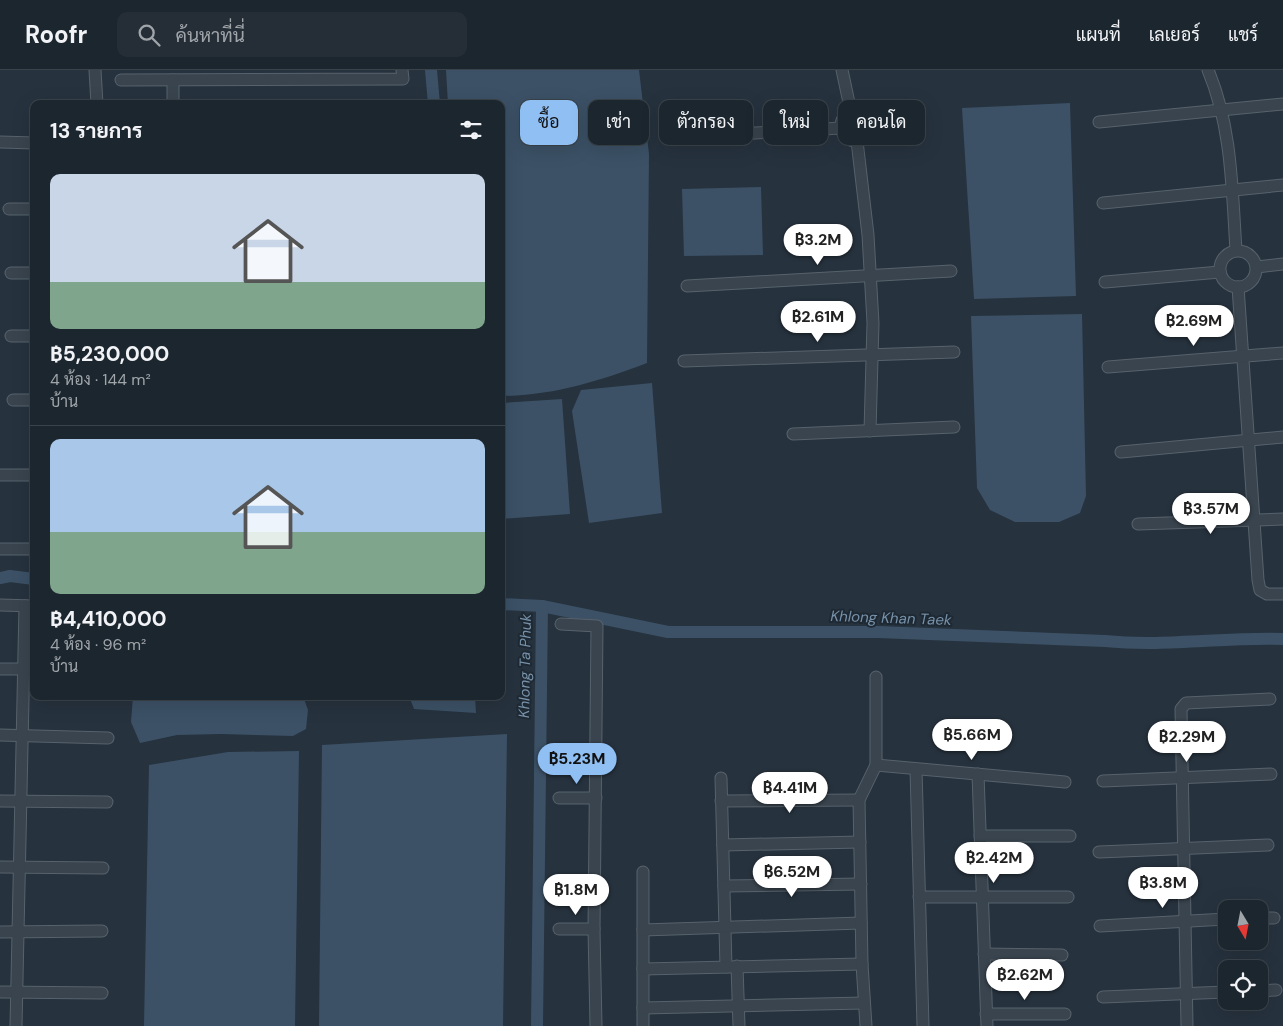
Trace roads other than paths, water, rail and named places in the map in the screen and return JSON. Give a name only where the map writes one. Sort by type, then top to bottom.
[{"type":"street","points":[[95,70],[97,100]]},
{"type":"street","points":[[121,80],[402,79],[402,70]]},
{"type":"street","points":[[842,70],[848,100]]},
{"type":"street","points":[[1208,70],[1218,93],[1226,131],[1236,250]]},
{"type":"street","points":[[173,80],[173,100]]},
{"type":"street","points":[[1099,122],[1283,104]]},
{"type":"street","points":[[753,133],[838,128]]},
{"type":"street","points":[[0,142],[30,143]]},
{"type":"street","points":[[858,145],[868,226],[872,355],[870,431]]},
{"type":"street","points":[[1103,203],[1283,186]]},
{"type":"street","points":[[9,209],[30,209]]},
{"type":"street","points":[[1236,250],[1247,252],[1252,256],[1257,267],[1254,279],[1244,286],[1238,287],[1226,283],[1220,272],[1222,260],[1230,252],[1236,250]]},
{"type":"street","points":[[1257,267],[1283,264]]},
{"type":"street","points":[[687,286],[950,271]]},
{"type":"street","points":[[1105,282],[1220,272]]},
{"type":"street","points":[[12,273],[30,273]]},
{"type":"street","points":[[1238,287],[1260,590],[1267,594],[1283,594]]},
{"type":"street","points":[[11,336],[30,336]]},
{"type":"street","points":[[684,361],[954,352]]},
{"type":"street","points":[[1108,367],[1283,353]]},
{"type":"street","points":[[13,400],[30,400]]},
{"type":"street","points":[[793,434],[954,427]]},
{"type":"street","points":[[1121,452],[1283,437]]},
{"type":"street","points":[[0,475],[30,475]]},
{"type":"street","points":[[1138,524],[1283,518]]},
{"type":"street","points":[[0,549],[30,548]]},
{"type":"street","points":[[0,605],[29,606],[29,669],[22,735],[16,1026]]},
{"type":"street","points":[[561,624],[597,626],[594,929],[596,1026]]},
{"type":"street","points":[[0,669],[29,669]]},
{"type":"street","points":[[866,1026],[862,964],[859,800],[876,765],[876,677]]},
{"type":"street","points":[[1188,1026],[1181,709],[1186,703],[1270,699]]},
{"type":"street","points":[[0,735],[108,738]]},
{"type":"street","points":[[876,765],[1066,782]]},
{"type":"street","points":[[916,769],[923,1026]]},
{"type":"street","points":[[978,774],[986,1020],[1065,1014]]},
{"type":"street","points":[[1103,780],[1271,774]]},
{"type":"street","points":[[721,778],[725,928],[738,1005],[739,1026]]},
{"type":"street","points":[[558,798],[596,798]]},
{"type":"street","points":[[721,802],[859,800]]},
{"type":"street","points":[[0,801],[107,802]]},
{"type":"street","points":[[980,836],[1070,836]]},
{"type":"street","points":[[723,845],[860,842]]},
{"type":"street","points":[[1099,852],[1268,845]]},
{"type":"street","points":[[0,867],[103,868]]},
{"type":"street","points":[[643,872],[643,1026]]},
{"type":"street","points":[[724,886],[861,884]]},
{"type":"street","points":[[919,898],[1068,897]]},
{"type":"street","points":[[1268,918],[1274,918]]},
{"type":"street","points":[[1100,926],[1218,919]]},
{"type":"street","points":[[643,930],[862,924]]},
{"type":"street","points":[[559,929],[594,929]]},
{"type":"street","points":[[0,932],[102,931]]},
{"type":"street","points":[[984,954],[1062,955]]},
{"type":"street","points":[[643,969],[862,964]]},
{"type":"street","points":[[1268,990],[1276,990]]},
{"type":"street","points":[[0,992],[102,993]]},
{"type":"street","points":[[1103,997],[1218,992]]},
{"type":"street","points":[[643,1008],[864,1003]]},
{"type":"water","points":[[446,70],[639,70],[643,100],[588,100],[588,145],[648,145],[647,363],[575,386],[538,393],[505,396],[505,100],[448,100]]},
{"type":"water","points":[[1070,103],[1076,296],[974,299],[962,108]]},
{"type":"water","points":[[761,187],[763,255],[684,256],[682,189]]},
{"type":"water","points":[[1082,314],[1086,496],[1080,513],[1059,522],[1015,522],[990,510],[977,488],[971,316]]},
{"type":"water","points":[[652,383],[662,513],[589,523],[572,411],[581,390]]},
{"type":"water","points":[[562,399],[570,514],[505,519],[505,403]]},
{"type":"water","points":[[133,700],[304,700],[308,710],[306,729],[293,736],[177,735],[140,743],[131,722]]},
{"type":"water","points":[[411,700],[475,700],[476,713],[414,709]]},
{"type":"water","points":[[507,734],[503,1026],[319,1026],[322,745]]},
{"type":"water","points":[[299,751],[295,1026],[144,1026],[149,765],[228,752]]},
{"type":"waterway","points":[[431,70],[434,100]]},
{"type":"waterway","name":"Khlong Khan Taek","points":[[0,578],[10,576],[30,578]]},
{"type":"waterway","name":"Khlong Khan Taek","points":[[505,604],[542,606],[668,632],[878,632],[1127,643],[1283,639]]},
{"type":"waterway","name":"Khlong Ta Phuk","points":[[537,1026],[542,606]]}]
